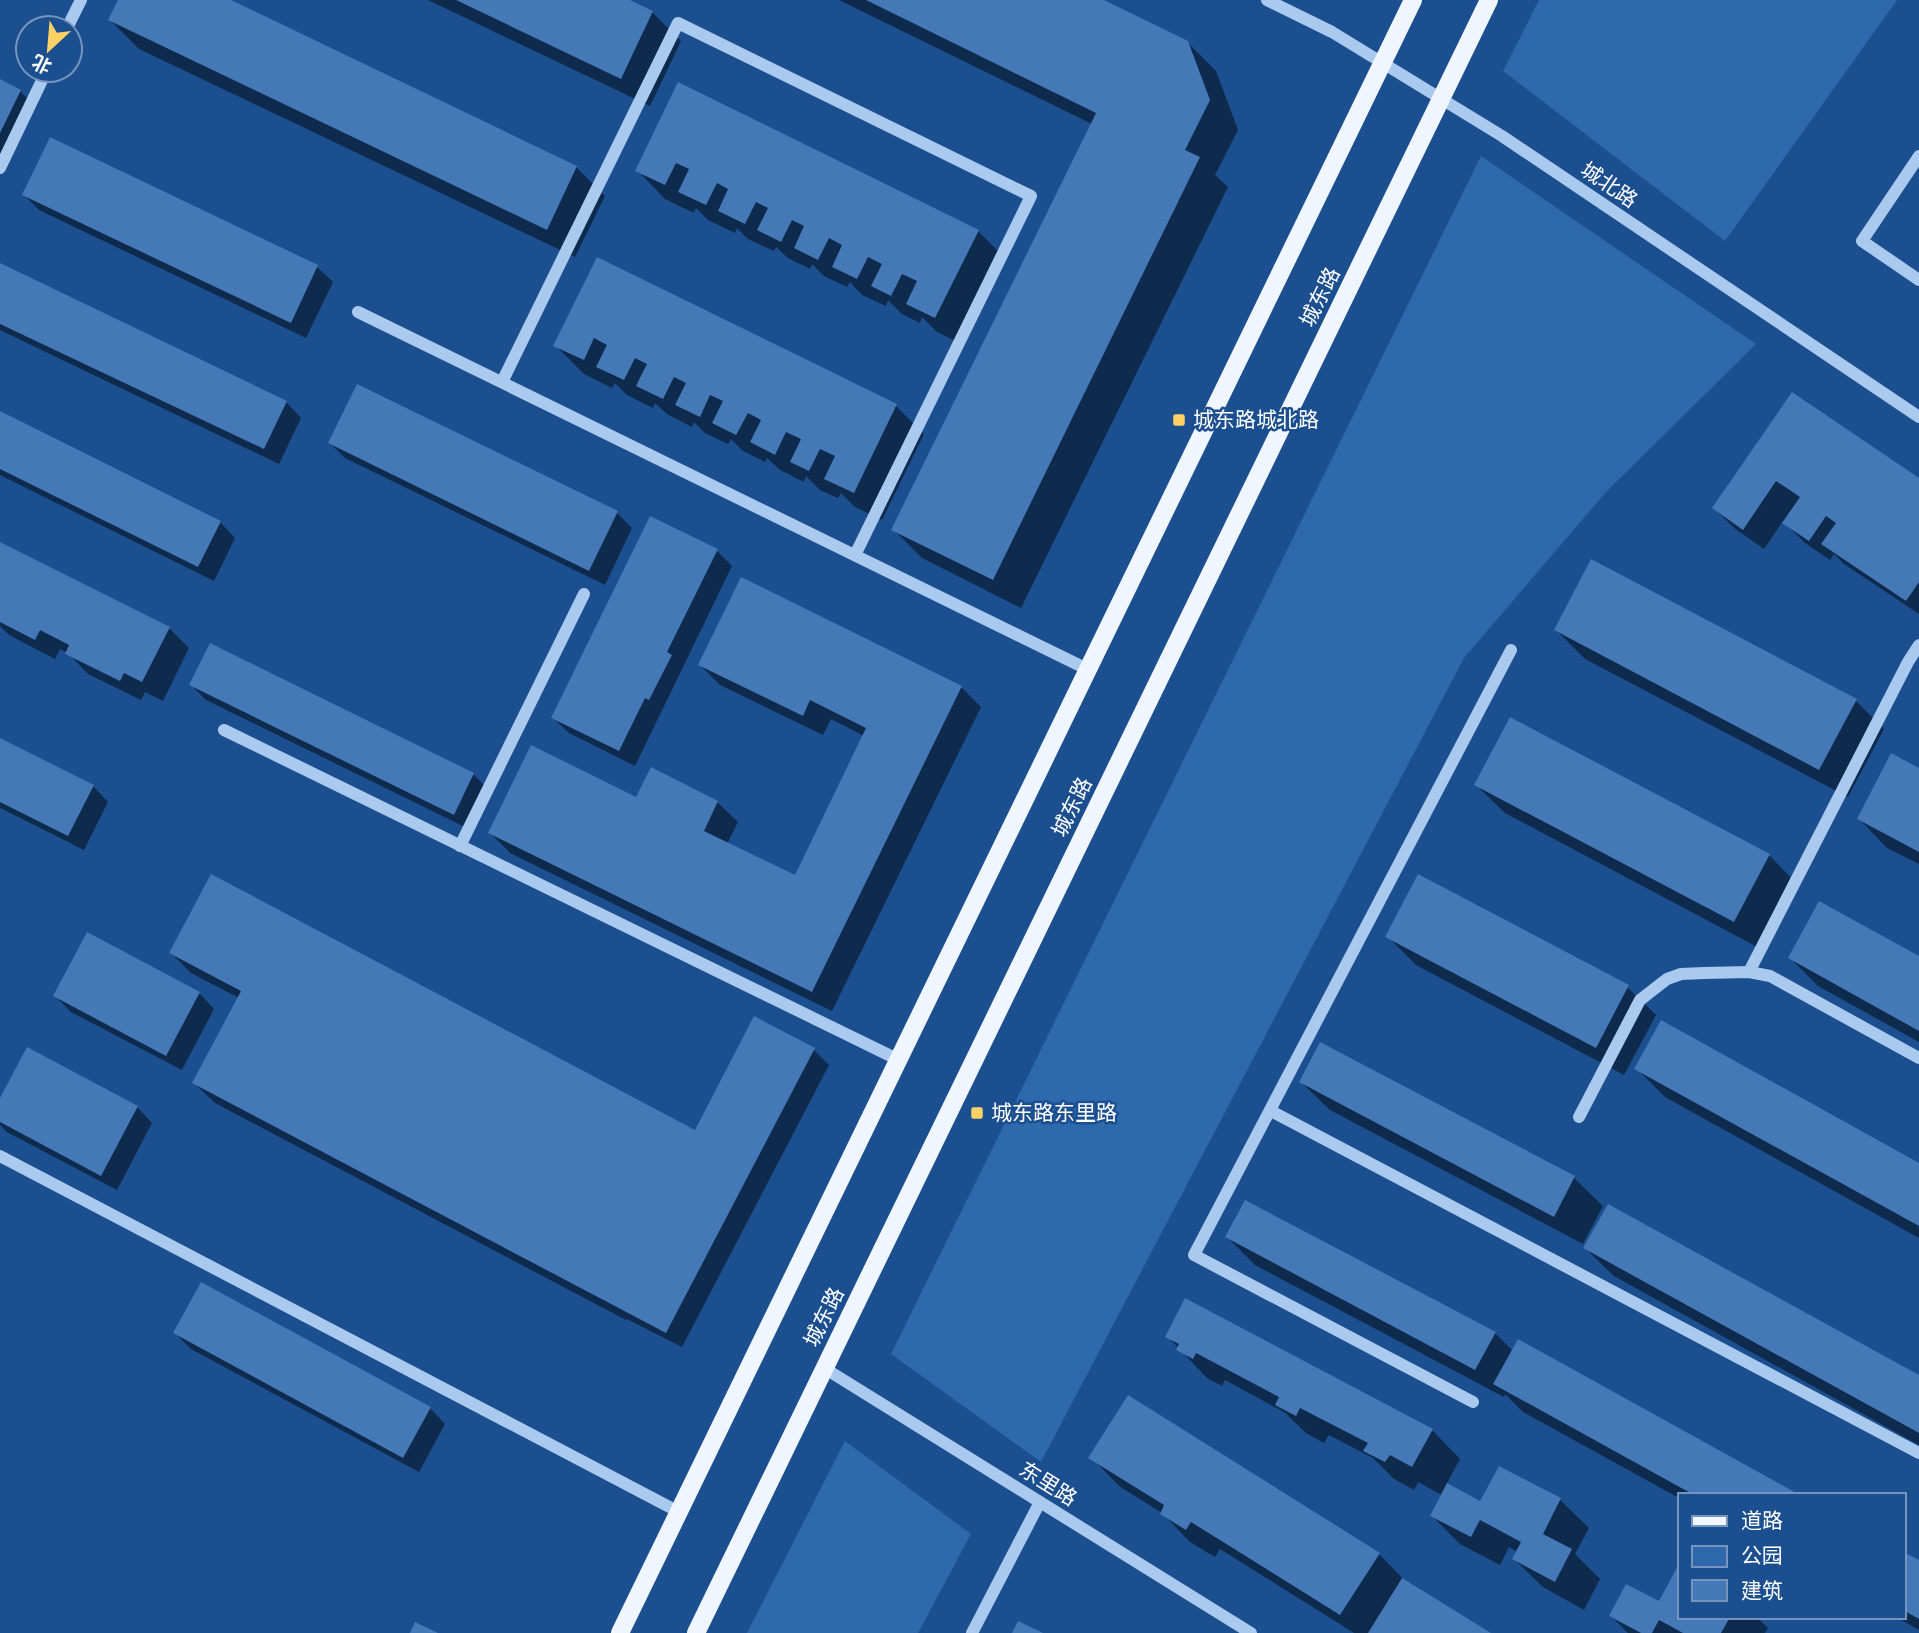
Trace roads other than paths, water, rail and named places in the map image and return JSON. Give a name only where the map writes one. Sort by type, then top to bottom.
[{"type":"main road","points":[[620,1633],[1413,0]]},
{"type":"main road","name":"城东路","points":[[696,1633],[1489,0]]},
{"type":"street","name":"城北路","points":[[1267,0],[1332,32],[1502,136],[1919,417]]},
{"type":"street","points":[[502,382],[678,23],[1031,197],[855,555]]},
{"type":"street","points":[[0,168],[40,84]]},
{"type":"street","points":[[1919,156],[1862,241],[1919,280]]},
{"type":"street","points":[[358,312],[1089,670]]},
{"type":"street","points":[[460,846],[584,594]]},
{"type":"street","points":[[1749,972],[1901,674],[1919,645]]},
{"type":"street","points":[[1473,1402],[1194,1255],[1511,650]]},
{"type":"street","points":[[224,730],[899,1060]]},
{"type":"street","points":[[1579,1117],[1640,1000],[1667,979],[1681,974],[1749,972],[1770,976],[1919,1058]]},
{"type":"street","points":[[1271,1111],[1919,1453]]},
{"type":"street","points":[[0,1156],[680,1511]]},
{"type":"street","name":"东里路","points":[[824,1368],[1251,1633]]},
{"type":"street","points":[[972,1633],[1040,1502]]},
{"type":"place","name":"城东路城北路","points":[[1179,420]]},
{"type":"place","name":"城东路东里路","points":[[977,1113]]}]
